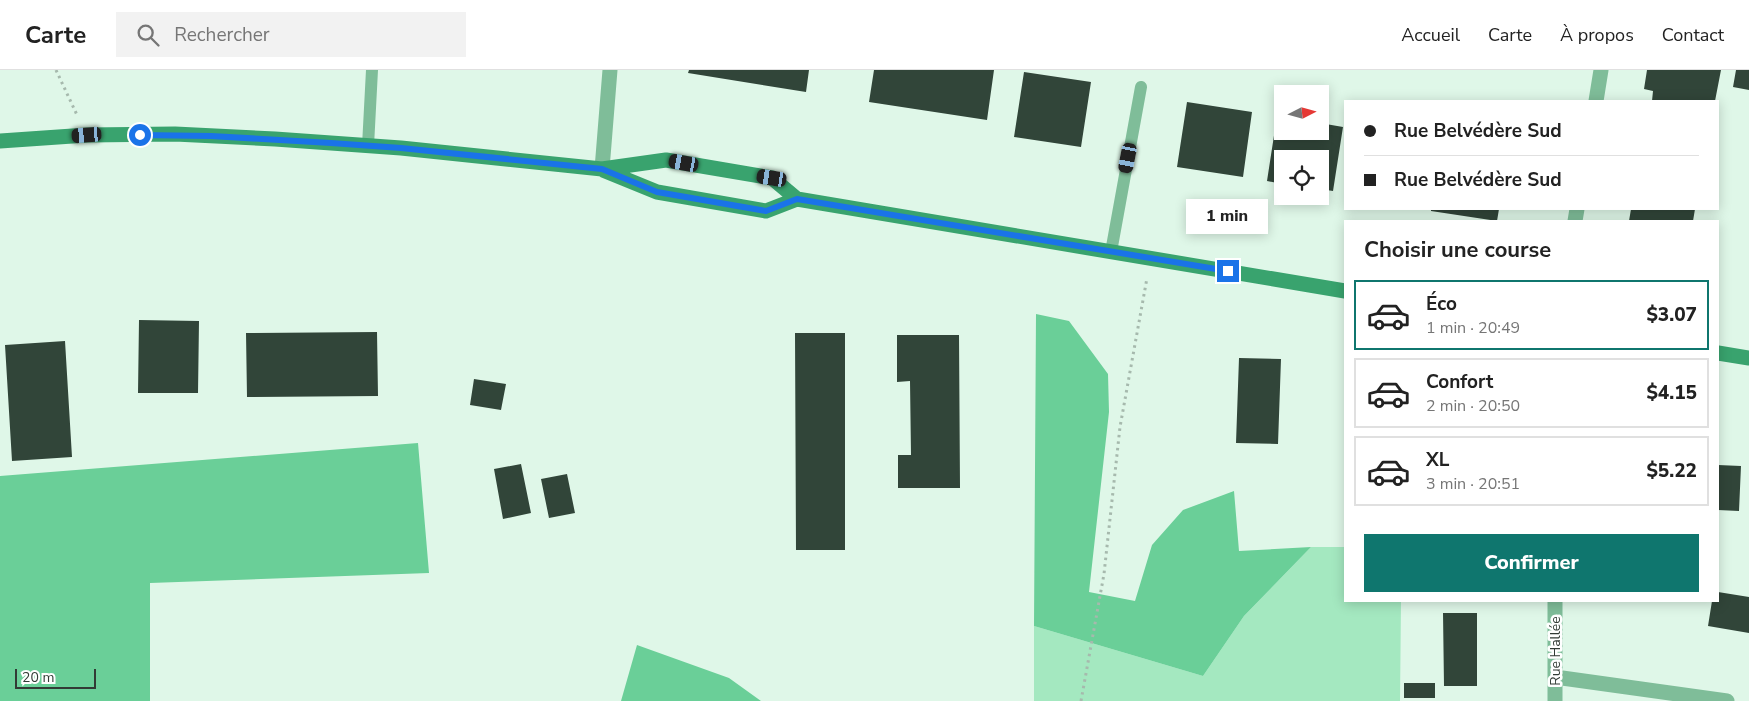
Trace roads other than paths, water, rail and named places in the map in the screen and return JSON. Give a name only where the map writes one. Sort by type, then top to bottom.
[{"type":"street","points":[[602,169],[610,70]]},
{"type":"street","points":[[1596,100],[1601,70]]},
{"type":"street","points":[[0,141],[87,135],[175,134],[368,146],[602,169],[666,160],[772,178],[797,199],[1344,290]]},
{"type":"street","points":[[602,169],[657,192],[766,211],[797,199]]},
{"type":"street","points":[[1719,353],[1749,358]]},
{"type":"street","name":"Rue Hallée","points":[[1555,602],[1555,701]]},
{"type":"street","points":[[1555,677],[1727,701]]},
{"type":"lane","points":[[368,146],[372,70]]},
{"type":"lane","points":[[1111,252],[1141,87]]}]
